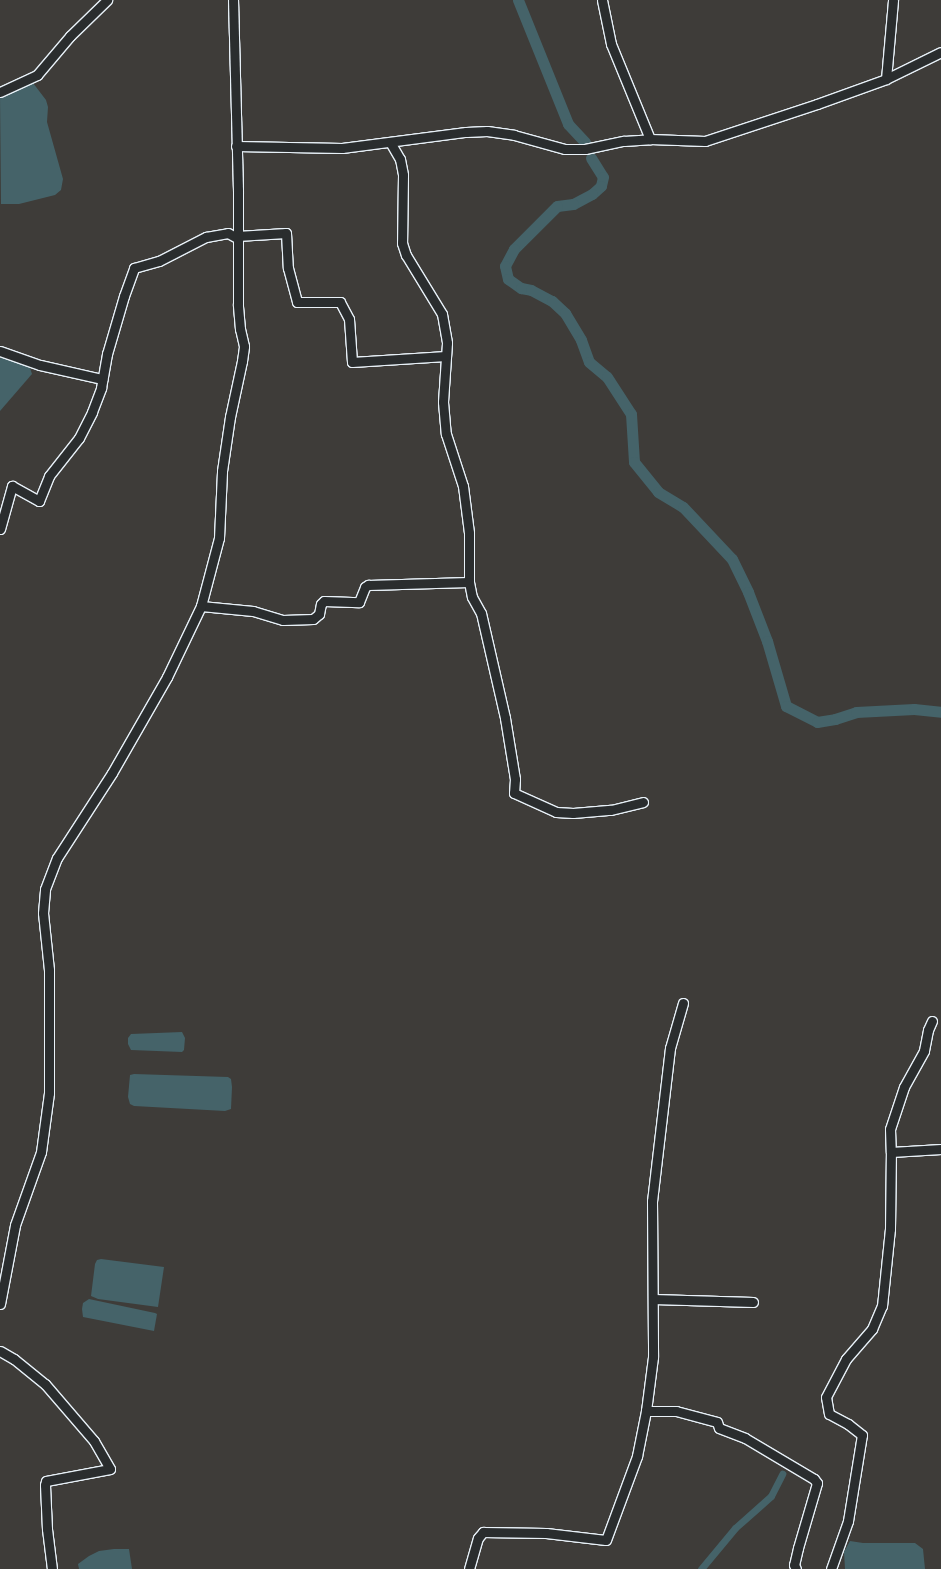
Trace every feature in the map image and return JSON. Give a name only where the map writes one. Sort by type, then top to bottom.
[{"type":"street","points":[[0,92],[37,75],[70,36],[107,0]]},
{"type":"street","points":[[0,1304],[15,1225],[41,1152],[49,1092],[49,970],[43,913],[45,889],[57,858],[112,773],[167,677],[201,606],[219,538],[222,471],[230,417],[244,346],[240,329],[238,304],[233,0]]},
{"type":"street","points":[[602,0],[612,44],[650,139]]},
{"type":"street","points":[[886,78],[893,0]]},
{"type":"street","points":[[236,146],[342,148],[466,132],[486,131],[514,135],[565,149],[585,149],[624,141],[650,139],[705,141],[817,104],[886,78],[941,52]]},
{"type":"street","points":[[390,142],[400,158],[403,175],[402,243],[406,255],[442,314],[447,343],[443,414],[446,434],[463,486],[469,533],[469,582],[472,597],[483,621],[506,718],[515,779],[514,793],[556,812],[573,813],[611,810],[643,802]]},
{"type":"street","points":[[0,529],[12,486],[39,501],[49,476],[79,438],[92,412],[124,296],[134,268],[159,262],[206,237],[228,233],[237,237],[286,233],[288,268],[297,302],[340,302],[349,320],[352,362],[446,356]]},
{"type":"street","points":[[0,351],[40,366],[102,379]]},
{"type":"street","points":[[201,606],[253,611],[283,620],[313,619],[319,614],[321,604],[324,601],[359,602],[365,587],[368,585],[469,582]]},
{"type":"street","points":[[469,1569],[478,1538],[483,1532],[546,1533],[606,1540],[636,1456],[646,1411],[653,1357],[653,1193],[670,1048],[684,1004]]},
{"type":"street","points":[[831,1569],[848,1521],[862,1435],[848,1424],[829,1414],[826,1397],[846,1359],[872,1329],[882,1306],[890,1229],[890,1129],[904,1087],[924,1051],[928,1030],[932,1021]]},
{"type":"street","points":[[891,1152],[941,1149]]},
{"type":"street","points":[[653,1299],[753,1302]]},
{"type":"street","points":[[0,1351],[14,1359],[45,1384],[94,1441],[110,1469],[46,1481],[47,1530],[52,1569]]},
{"type":"street","points":[[646,1411],[687,1413],[745,1438],[814,1479],[817,1483],[798,1548],[794,1565],[796,1569]]},
{"type":"water","points":[[33,83],[46,100],[48,107],[47,122],[63,179],[61,190],[55,195],[19,204],[1,204],[0,96]]},
{"type":"water","points":[[2,356],[15,360],[30,368],[32,374],[0,411],[0,359]]},
{"type":"water","points":[[182,1032],[185,1038],[184,1050],[182,1052],[131,1050],[128,1044],[128,1038],[131,1034]]},
{"type":"water","points":[[130,1075],[228,1077],[231,1079],[232,1087],[231,1109],[225,1111],[134,1106],[130,1104],[128,1097]]},
{"type":"water","points":[[101,1259],[164,1267],[158,1307],[98,1299],[91,1296],[95,1264],[97,1260]]},
{"type":"water","points":[[89,1299],[155,1313],[157,1314],[154,1331],[83,1317],[83,1303]]},
{"type":"water","points":[[850,1541],[863,1543],[915,1543],[923,1549],[925,1569],[845,1569],[844,1552]]},
{"type":"water","points":[[129,1549],[132,1569],[79,1569],[78,1564],[89,1556],[99,1551]]},
{"type":"waterway","points":[[518,0],[568,124],[585,142]]},
{"type":"waterway","points":[[591,158],[603,177],[601,186],[592,194],[573,204],[557,206],[514,249],[505,266],[508,279],[521,288],[531,290],[552,301],[565,313],[581,340],[589,362],[607,377],[631,414],[634,462],[658,492],[683,507],[732,559],[748,592],[767,641],[786,706],[817,722],[835,719],[856,712],[914,709],[941,712]]},
{"type":"waterway","points":[[701,1569],[735,1528],[771,1496],[782,1474]]}]
